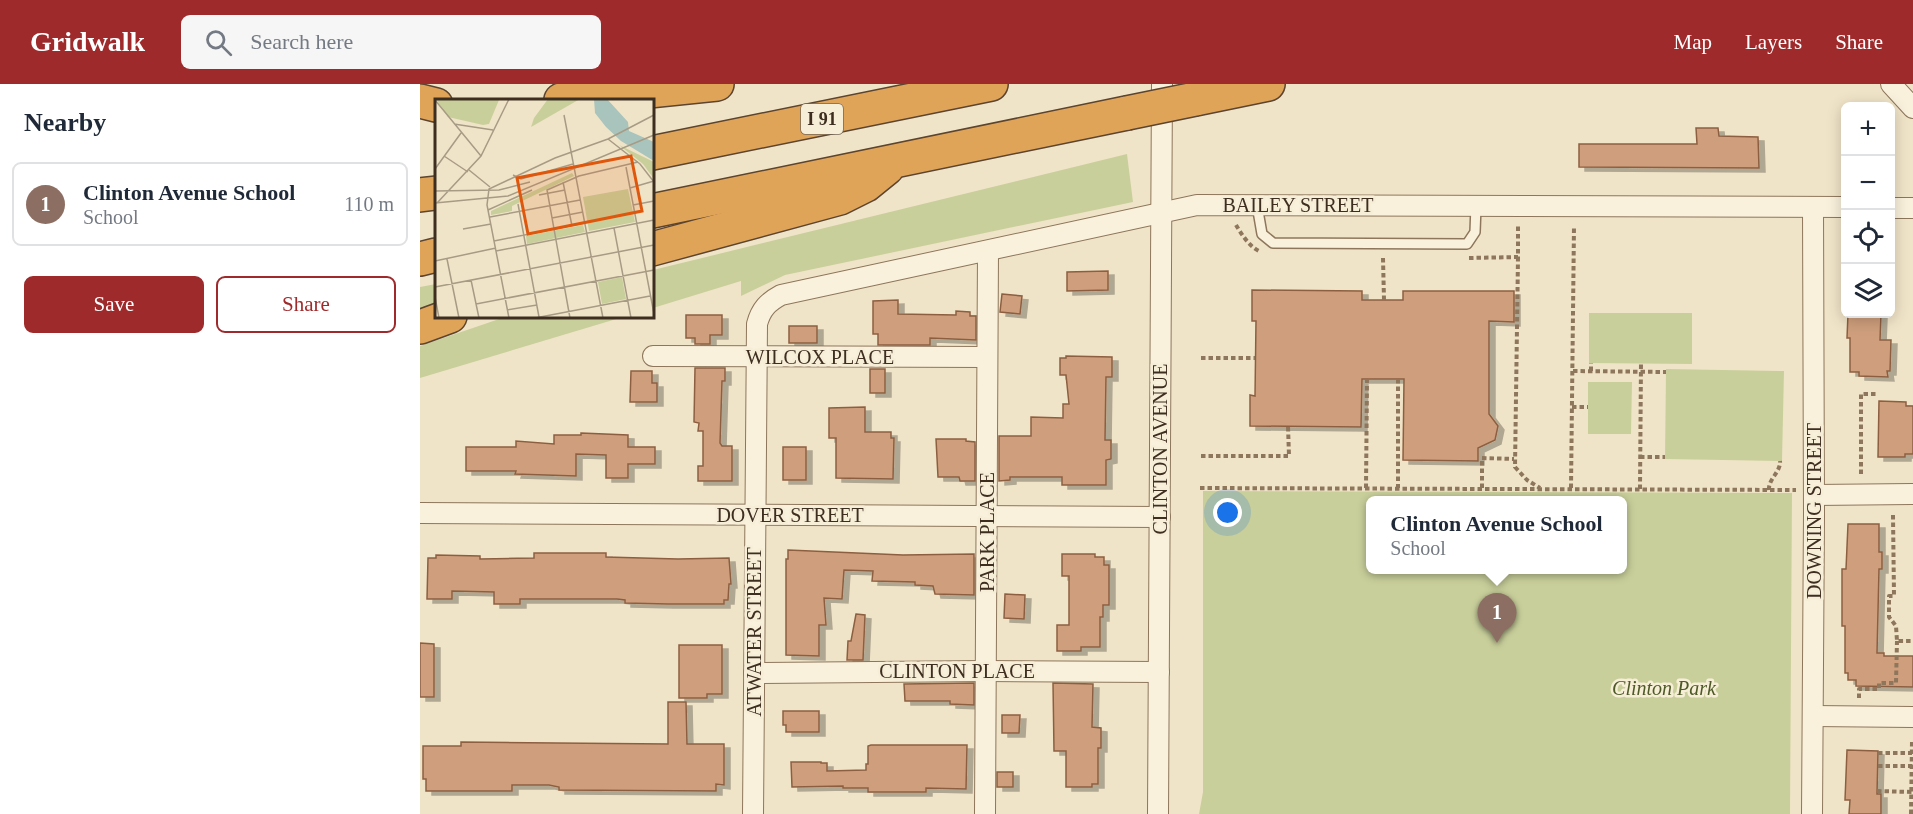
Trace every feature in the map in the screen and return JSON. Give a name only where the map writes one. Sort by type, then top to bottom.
[{"type":"highway","points":[[571,99],[717,84]]},
{"type":"highway","name":"I 91","points":[[654,153],[991,84]]},
{"type":"highway","points":[[654,211],[1268,84]]},
{"type":"highway","points":[[420,101],[435,105]]},
{"type":"highway","points":[[654,248],[840,198],[866,185],[895,161]]},
{"type":"highway","points":[[420,195],[435,192]]},
{"type":"highway","points":[[420,259],[435,255]]},
{"type":"highway","points":[[420,327],[445,318]]},
{"type":"street","name":"CLINTON AVENUE","points":[[1158,814],[1162,84]]},
{"type":"street","points":[[1891,84],[1913,108]]},
{"type":"street","name":"BAILEY STREET","points":[[764,307],[781,295],[1197,205],[1841,207]]},
{"type":"street","name":"DOWNING STREET","points":[[1812,814],[1814,716],[1805,492],[1813,207]]},
{"type":"street","points":[[1895,208],[1913,208]]},
{"type":"street","name":"PARK PLACE","points":[[986,814],[988,251]]},
{"type":"street","name":"ATWATER STREET","points":[[753,814],[756,356],[757,324],[764,307]]},
{"type":"street","name":"WILCOX PLACE","points":[[652,356],[987,357]]},
{"type":"street","points":[[1805,492],[1913,494]]},
{"type":"street","name":"DOVER STREET","points":[[420,513],[1160,517]]},
{"type":"street","name":"CLINTON PLACE","points":[[754,673],[1159,672]]},
{"type":"street","points":[[1814,716],[1913,717]]},
{"type":"lane","points":[[1257,205],[1262,234],[1274,243],[1467,244],[1474,231],[1476,206]]},
{"type":"path","points":[[1571,488],[1574,226]]},
{"type":"path","points":[[1518,257],[1514,459],[1519,473],[1540,488]]},
{"type":"path","points":[[1383,258],[1384,300]]},
{"type":"path","points":[[1201,358],[1256,358]]},
{"type":"path","points":[[1591,363],[1591,371]]},
{"type":"path","points":[[1640,489],[1641,363]]},
{"type":"path","points":[[1573,371],[1666,372]]},
{"type":"path","points":[[1366,488],[1367,379]]},
{"type":"path","points":[[1398,379],[1398,488]]},
{"type":"path","points":[[1861,474],[1862,394],[1876,394]]},
{"type":"path","points":[[1572,407],[1588,407]]},
{"type":"path","points":[[1200,456],[1289,456],[1288,426]]},
{"type":"path","points":[[1640,457],[1665,457]]},
{"type":"path","points":[[1482,488],[1482,458],[1514,459]]},
{"type":"path","points":[[1769,490],[1780,461]]},
{"type":"path","points":[[1200,488],[1571,488],[1805,492]]},
{"type":"path","points":[[1858,698],[1859,689],[1879,689],[1879,683],[1896,683],[1896,626],[1889,617],[1889,596],[1894,596],[1893,515]]},
{"type":"path","points":[[1897,641],[1913,641]]},
{"type":"path","points":[[1911,814],[1912,741]]},
{"type":"path","points":[[1878,753],[1912,753]]},
{"type":"path","points":[[1878,766],[1912,766]]},
{"type":"path","points":[[1877,791],[1912,792]]},
{"type":"green space","points":[[1127,154],[1133,202],[785,275],[741,296],[741,281],[654,308],[654,270]]},
{"type":"green space","points":[[435,284],[435,310],[420,315],[420,287]]},
{"type":"green space","points":[[1589,313],[1692,313],[1692,364],[1589,363]]},
{"type":"green space","points":[[502,318],[620,318],[420,378],[420,346]]},
{"type":"green space","points":[[1666,369],[1784,371],[1782,461],[1665,459]]},
{"type":"green space","points":[[1588,382],[1632,382],[1631,434],[1588,434]]},
{"type":"green space","name":"Clinton Park","points":[[1203,491],[1792,493],[1790,814],[1199,814],[1203,792]]},
{"type":"building","points":[[1696,128],[1718,128],[1719,136],[1758,137],[1759,168],[1579,167],[1579,144],[1697,144]]},
{"type":"building","points":[[1108,271],[1108,290],[1067,291],[1067,272]]},
{"type":"building","points":[[1252,290],[1362,291],[1362,300],[1403,300],[1403,291],[1514,291],[1514,322],[1489,321],[1489,414],[1498,426],[1495,440],[1478,448],[1478,461],[1403,460],[1404,379],[1362,379],[1361,427],[1250,426],[1250,395],[1255,396],[1256,321],[1252,321]]},
{"type":"building","points":[[1002,294],[1022,296],[1020,314],[1000,312]]},
{"type":"building","points":[[898,300],[898,314],[956,315],[956,311],[970,312],[970,316],[976,316],[976,340],[930,338],[930,345],[878,345],[878,334],[873,334],[873,301]]},
{"type":"building","points":[[686,315],[722,315],[722,335],[710,335],[710,344],[695,344],[695,338],[686,338]]},
{"type":"building","points":[[1848,318],[1881,318],[1880,340],[1891,340],[1888,377],[1859,376],[1859,372],[1850,372],[1850,338],[1847,338]]},
{"type":"building","points":[[789,326],[817,326],[817,343],[789,343]]},
{"type":"building","points":[[1066,356],[1112,357],[1112,377],[1106,377],[1105,440],[1111,440],[1111,459],[1106,460],[1106,485],[1062,485],[1062,477],[1010,477],[1010,480],[999,481],[999,436],[1031,436],[1031,417],[1063,418],[1063,404],[1069,404],[1066,375],[1060,375],[1060,358],[1066,358]]},
{"type":"building","points":[[695,368],[725,368],[725,381],[722,381],[720,443],[722,446],[732,446],[732,481],[698,481],[698,466],[703,466],[703,431],[698,431],[699,423],[694,422]]},
{"type":"building","points":[[870,369],[885,369],[885,393],[870,393]]},
{"type":"building","points":[[631,371],[652,371],[652,383],[657,383],[657,402],[630,402]]},
{"type":"building","points":[[1879,401],[1906,402],[1906,406],[1913,406],[1913,454],[1905,454],[1905,457],[1878,457]]},
{"type":"building","points":[[865,407],[865,432],[891,432],[891,438],[894,438],[893,479],[836,478],[836,438],[829,438],[829,408]]},
{"type":"building","points":[[581,433],[628,435],[628,447],[655,447],[655,464],[628,464],[628,478],[606,478],[606,455],[576,454],[576,476],[515,474],[516,471],[466,471],[466,447],[516,447],[516,441],[554,444],[554,435],[581,435]]},
{"type":"building","points":[[936,439],[966,439],[966,441],[975,442],[975,481],[960,481],[959,477],[938,477]]},
{"type":"building","points":[[783,447],[806,447],[806,480],[783,480]]},
{"type":"building","points":[[1848,524],[1879,524],[1879,552],[1882,552],[1882,569],[1879,569],[1877,653],[1884,653],[1884,656],[1913,656],[1913,687],[1856,686],[1856,680],[1848,680],[1848,673],[1845,673],[1842,569],[1846,569]]},
{"type":"building","points":[[788,550],[903,555],[974,554],[974,595],[935,594],[933,586],[915,585],[915,582],[872,581],[873,571],[844,570],[842,599],[824,598],[826,625],[819,625],[819,656],[786,655],[786,559],[788,559]]},
{"type":"building","points":[[534,553],[606,553],[606,557],[678,559],[729,558],[731,584],[729,584],[728,600],[724,600],[724,604],[668,604],[625,603],[625,600],[617,599],[520,599],[520,604],[494,604],[494,592],[452,591],[452,599],[427,599],[428,558],[436,558],[436,555],[480,556],[480,559],[534,558]]},
{"type":"building","points":[[1062,554],[1095,554],[1095,557],[1104,557],[1104,565],[1109,565],[1109,605],[1103,605],[1103,617],[1100,617],[1100,647],[1081,647],[1081,651],[1057,651],[1057,625],[1069,625],[1069,576],[1062,576]]},
{"type":"building","points":[[1005,594],[1025,595],[1024,619],[1004,618]]},
{"type":"building","points":[[856,614],[865,615],[863,660],[847,660],[848,641],[851,641]]},
{"type":"building","points":[[420,643],[434,644],[434,697],[420,697]]},
{"type":"building","points":[[679,645],[722,645],[722,694],[707,694],[707,698],[679,698]]},
{"type":"building","points":[[974,683],[974,705],[950,704],[950,701],[905,701],[904,684]]},
{"type":"building","points":[[1053,683],[1093,684],[1092,727],[1101,728],[1101,748],[1098,748],[1098,784],[1092,784],[1092,787],[1066,787],[1066,751],[1054,751]]},
{"type":"building","points":[[668,702],[686,702],[687,744],[724,744],[724,785],[716,784],[716,791],[559,790],[559,787],[549,785],[512,785],[512,791],[426,791],[426,779],[423,779],[423,746],[461,746],[461,742],[668,744]]},
{"type":"building","points":[[783,711],[819,711],[819,732],[786,732],[786,725],[783,725]]},
{"type":"building","points":[[1002,715],[1020,715],[1019,733],[1002,733]]},
{"type":"building","points":[[967,745],[966,789],[926,788],[926,792],[868,792],[868,788],[843,788],[843,786],[792,787],[791,762],[827,763],[827,771],[866,770],[868,746]]},
{"type":"building","points":[[1847,750],[1878,751],[1877,794],[1881,794],[1881,814],[1849,814],[1850,800],[1845,800]]},
{"type":"building","points":[[997,772],[1013,772],[1013,787],[997,787]]},
{"type":"place","name":"Clinton Avenue School","points":[[1497,643]]}]
